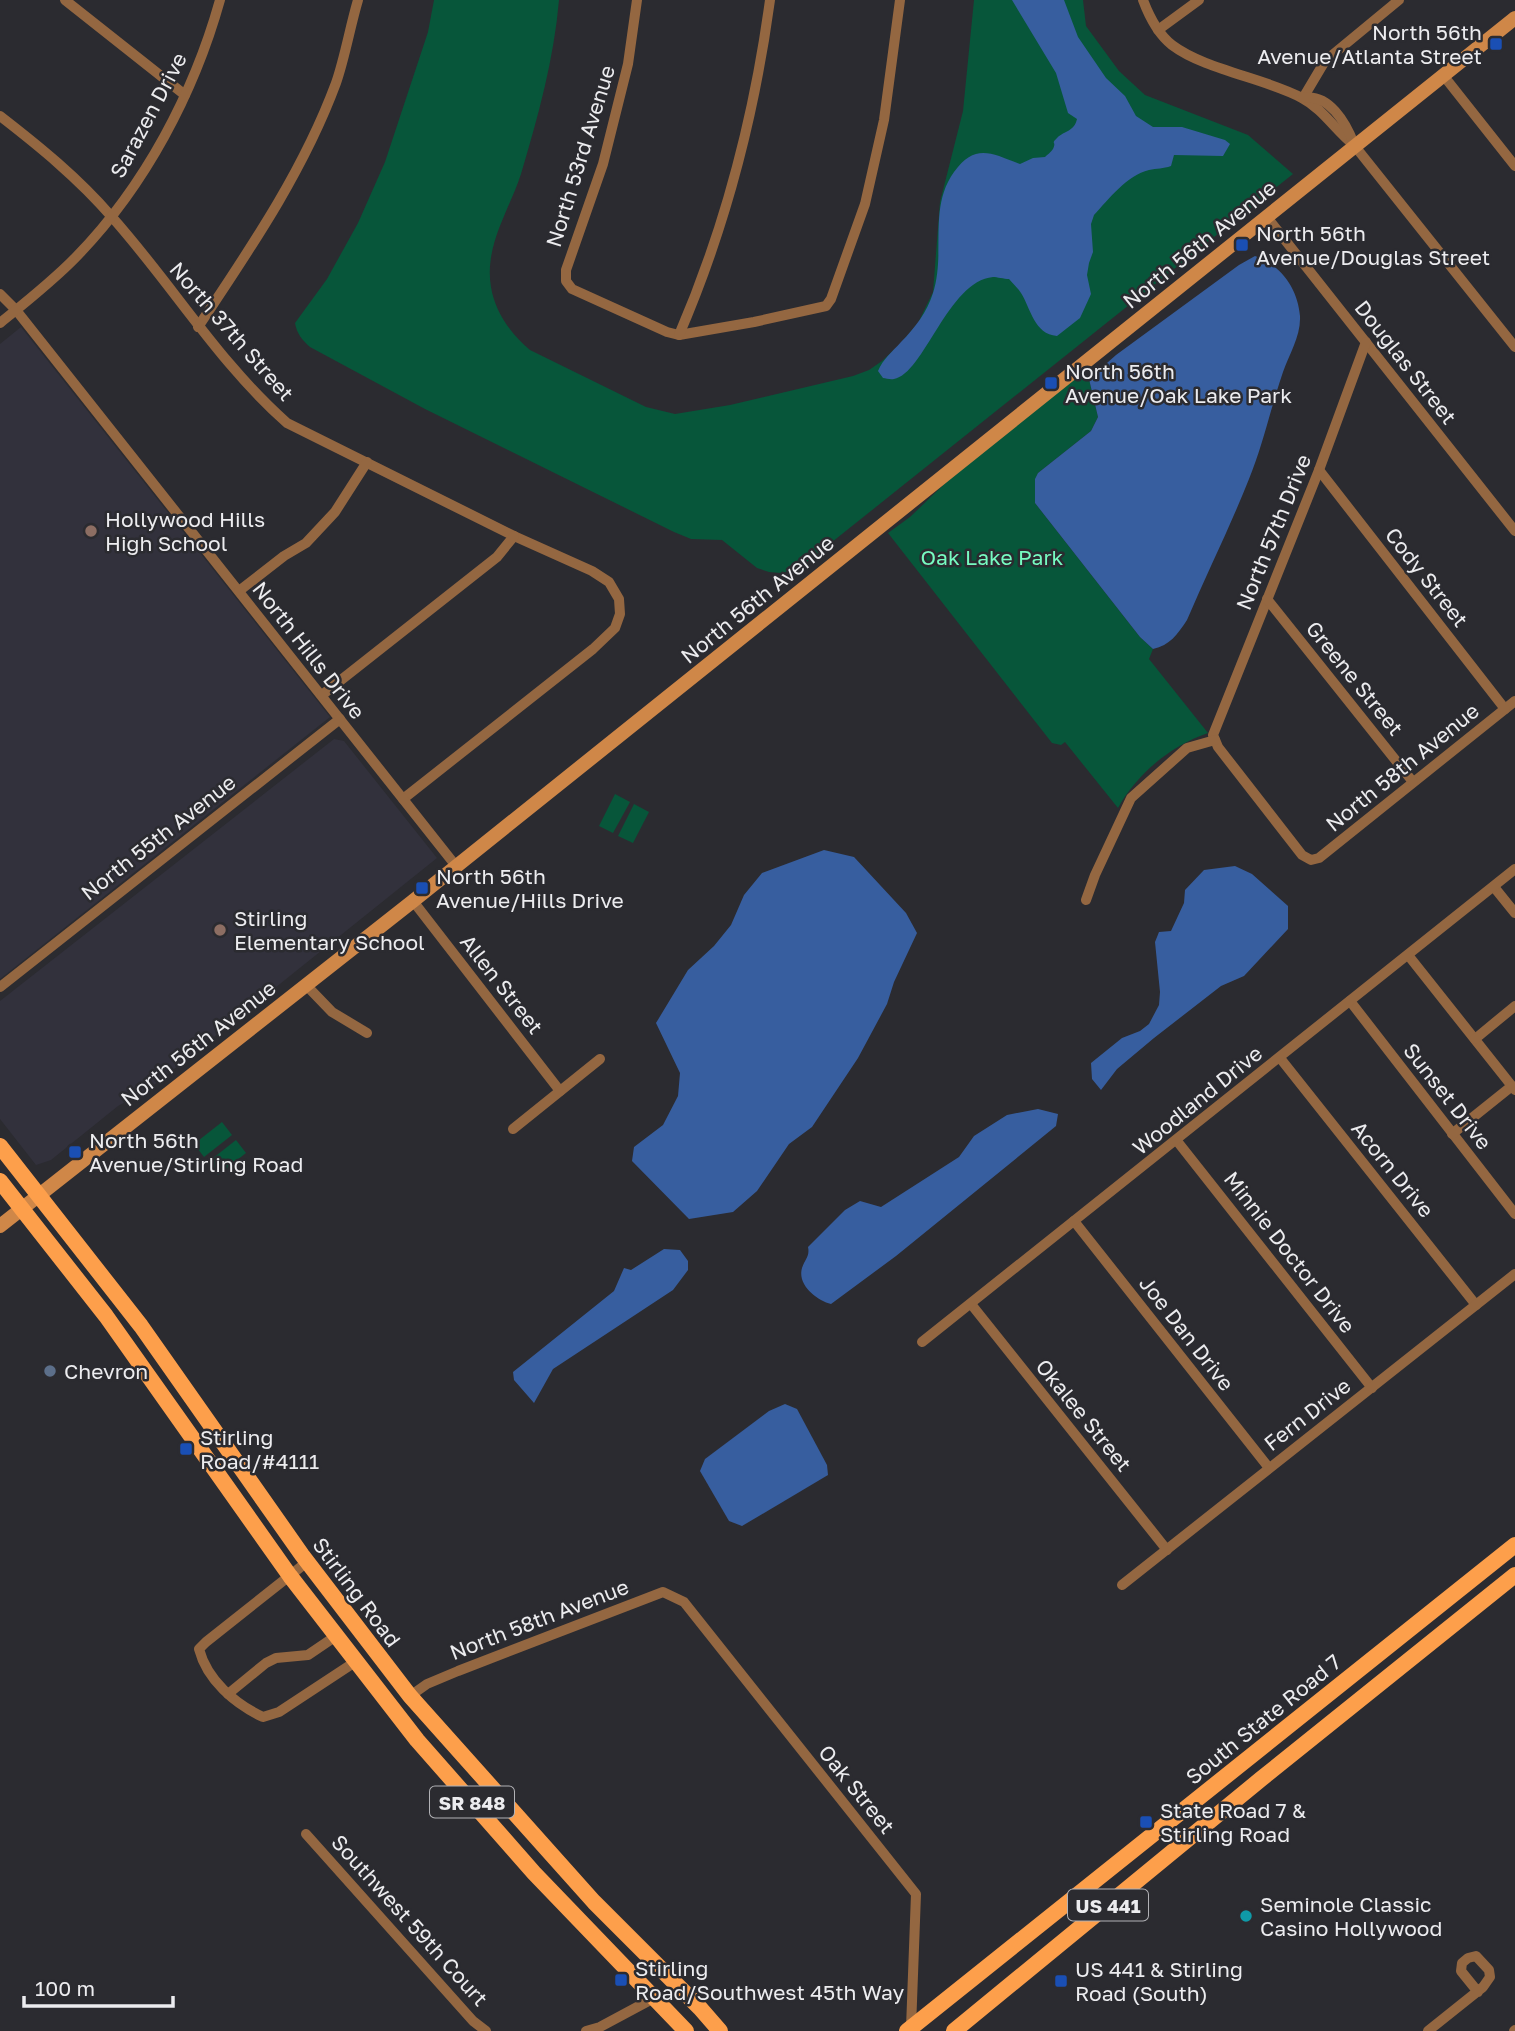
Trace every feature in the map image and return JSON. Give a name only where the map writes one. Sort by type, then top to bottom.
[{"type":"main road","name":"Stirling Road","points":[[0,1146],[142,1326],[307,1562],[410,1696],[605,1913],[720,2031]]},
{"type":"main road","name":"Stirling Road","points":[[0,1181],[106,1316],[290,1576],[417,1740],[567,1908],[686,2031]]},
{"type":"main road","name":"South State Road 7","points":[[909,2029],[1515,1545]]},
{"type":"main road","name":"US 441","points":[[954,2031],[1515,1575]]},
{"type":"main road","points":[[1435,1639],[1444,1617],[1441,1603]]},
{"type":"main road","points":[[1261,1748],[1254,1762],[1254,1773],[1261,1779]]},
{"type":"main road","points":[[1074,1934],[1072,1913],[1079,1893]]},
{"type":"main road","points":[[567,1908],[592,1918],[598,1918],[605,1913]]},
{"type":"street","name":"Sarazen Drive","points":[[0,323],[77,256],[112,216],[141,176],[185,96],[210,35],[220,0]]},
{"type":"street","points":[[198,327],[261,232],[300,166],[336,82],[358,0]]},
{"type":"street","name":"North 53rd Avenue","points":[[637,0],[628,64],[603,164],[566,270],[566,281],[572,289],[679,335]]},
{"type":"street","points":[[679,335],[718,236],[743,149],[770,0]]},
{"type":"street","points":[[679,335],[826,306],[831,299],[865,204],[884,120],[900,0]]},
{"type":"street","points":[[1143,0],[1158,30],[1171,44],[1188,55],[1303,98],[1327,112],[1339,133],[1354,145],[1515,347]]},
{"type":"street","points":[[1158,30],[1199,0]]},
{"type":"street","points":[[1303,98],[1325,61],[1399,0]]},
{"type":"street","points":[[72,2],[185,96]]},
{"type":"street","name":"North 56th Avenue","points":[[0,1226],[413,901],[1515,18]]},
{"type":"street","points":[[1443,75],[1515,166]]},
{"type":"street","name":"North 37th Street","points":[[0,116],[51,155],[112,216],[198,327],[258,397],[287,423],[514,536],[592,571],[609,582],[619,598],[620,614],[615,628],[593,649],[403,799]]},
{"type":"street","name":"Douglas Street","points":[[1266,216],[1515,531]]},
{"type":"street","name":"North Hills Drive","points":[[0,294],[16,310],[456,866]]},
{"type":"street","name":"North 57th Drive","points":[[1214,738],[1366,342]]},
{"type":"street","points":[[239,592],[284,556],[306,543],[335,512],[367,462]]},
{"type":"street","name":"Cody Street","points":[[1319,470],[1505,709]]},
{"type":"street","points":[[322,695],[497,557],[514,536]]},
{"type":"street","name":"Greene Street","points":[[1267,599],[1413,782]]},
{"type":"street","name":"North 58th Avenue","points":[[1214,738],[1218,747],[1302,855],[1311,860],[1319,858],[1515,701]]},
{"type":"street","name":"North 55th Avenue","points":[[0,987],[340,719]]},
{"type":"street","points":[[1086,900],[1095,874],[1131,798],[1187,748],[1214,738]]},
{"type":"street","name":"Woodland Drive","points":[[922,1342],[1515,869]]},
{"type":"street","points":[[1494,887],[1515,913]]},
{"type":"street","name":"Allen Street","points":[[413,901],[560,1091]]},
{"type":"street","points":[[1408,955],[1513,1088],[1452,1134]]},
{"type":"street","points":[[306,985],[332,1012],[367,1033]]},
{"type":"street","name":"Sunset Drive","points":[[1350,1001],[1515,1214]]},
{"type":"street","points":[[1475,1038],[1515,1006]]},
{"type":"street","name":"Acorn Drive","points":[[1280,1058],[1476,1305]]},
{"type":"street","points":[[513,1129],[600,1059]]},
{"type":"street","name":"Minnie Doctor Drive","points":[[1177,1141],[1372,1388]]},
{"type":"street","name":"Joe Dan Drive","points":[[1074,1221],[1269,1468]]},
{"type":"street","name":"Fern Drive","points":[[1122,1585],[1515,1274]]},
{"type":"street","name":"Okalee Street","points":[[971,1304],[1167,1550]]},
{"type":"street","points":[[307,1562],[199,1649],[206,1668],[243,1708],[263,1717],[279,1712],[355,1662]]},
{"type":"street","name":"North 58th Avenue","points":[[410,1696],[427,1684],[458,1671],[663,1592],[684,1602]]},
{"type":"street","name":"Oak Street","points":[[684,1602],[916,1894],[909,2029]]},
{"type":"street","points":[[228,1694],[266,1663],[276,1658],[307,1656],[336,1636]]},
{"type":"street","name":"Southwest 59th Court","points":[[306,1834],[473,2021],[486,2031]]},
{"type":"street","points":[[1428,2031],[1478,1992]]},
{"type":"street","points":[[586,2031],[654,1998]]},
{"type":"shaded area","name":"Hollywood Hills High School","points":[[21,327],[330,717],[0,979],[0,344]]},
{"type":"shaded area","name":"Stirling Elementary School","points":[[334,739],[344,741],[437,858],[149,1089],[118,1106],[51,1160],[36,1165],[0,1119],[0,1001]]},
{"type":"green space","points":[[434,0],[559,0],[539,109],[521,174],[494,243],[490,272],[493,296],[505,322],[530,350],[646,407],[675,414],[730,405],[853,376],[882,361],[918,323],[933,292],[940,202],[963,111],[974,0],[1083,0],[1086,26],[1119,71],[1145,95],[1248,135],[1293,174],[807,562],[794,570],[769,572],[757,568],[722,540],[691,539],[674,532],[425,409],[310,347],[299,334],[295,323],[327,279],[358,223],[385,162],[428,32]]},
{"type":"green space","name":"Oak Lake Park","points":[[1082,370],[1089,379],[1098,417],[1091,431],[1038,473],[1035,503],[1140,637],[1153,649],[1149,659],[1208,733],[1181,745],[1156,763],[1135,784],[1118,808],[1065,742],[1061,745],[1052,743],[888,533],[910,517],[960,469]]},
{"type":"green space","points":[[615,794],[630,802],[613,833],[599,826]]},
{"type":"green space","points":[[634,804],[649,812],[633,843],[618,836]]},
{"type":"green space","points":[[222,1122],[232,1135],[204,1157],[194,1144]]},
{"type":"green space","points":[[236,1140],[246,1153],[218,1175],[208,1162]]},
{"type":"water","points":[[1012,0],[1064,0],[1078,37],[1106,78],[1125,96],[1136,116],[1153,127],[1182,127],[1225,140],[1230,144],[1223,156],[1174,155],[1171,166],[1141,173],[1112,195],[1094,215],[1091,224],[1093,252],[1087,275],[1091,294],[1080,318],[1057,336],[1038,326],[1021,293],[1009,279],[993,277],[977,282],[963,294],[916,362],[905,373],[894,379],[883,378],[878,371],[880,367],[920,319],[933,293],[937,278],[939,216],[946,186],[954,172],[969,157],[976,154],[992,154],[1020,164],[1033,158],[1045,157],[1053,149],[1055,140],[1076,123],[1077,119],[1068,113],[1056,73]]},
{"type":"water","points":[[1255,256],[1273,265],[1292,288],[1299,306],[1299,331],[1283,372],[1254,466],[1187,620],[1173,639],[1153,649],[1140,637],[1035,503],[1035,479],[1038,473],[1091,431],[1098,417],[1089,379],[1116,355]]},
{"type":"water","points":[[824,850],[854,857],[906,913],[917,933],[894,982],[887,1004],[858,1058],[812,1127],[789,1144],[757,1191],[733,1212],[689,1219],[632,1161],[634,1147],[663,1125],[678,1096],[680,1073],[656,1023],[688,970],[714,946],[731,925],[744,895],[762,873]]},
{"type":"water","points":[[1235,866],[1252,874],[1288,906],[1288,929],[1244,976],[1221,986],[1154,1038],[1117,1069],[1101,1090],[1092,1079],[1091,1063],[1122,1038],[1149,1024],[1159,1005],[1155,942],[1159,932],[1171,931],[1184,903],[1185,890],[1204,870]]},
{"type":"water","points":[[1038,1109],[1058,1114],[1056,1126],[896,1256],[831,1304],[814,1295],[805,1286],[801,1274],[808,1247],[845,1210],[860,1201],[881,1207],[959,1157],[974,1136],[1007,1115]]},
{"type":"water","points":[[664,1249],[680,1250],[688,1261],[688,1270],[673,1290],[553,1369],[534,1403],[514,1380],[513,1372],[614,1291],[624,1268],[631,1270]]},
{"type":"water","points":[[785,1404],[797,1409],[827,1465],[828,1475],[742,1526],[729,1521],[700,1471],[705,1459],[769,1411]]},
{"type":"place","name":"North 56th Avenue/Atlanta Street","points":[[1496,44]]},
{"type":"place","name":"North 56th Avenue/Douglas Street","points":[[1242,245]]},
{"type":"place","name":"North 56th Avenue/Oak Lake Park","points":[[1051,383]]},
{"type":"place","name":"Hollywood Hills High School","points":[[91,531]]},
{"type":"place","name":"North 56th Avenue/Hills Drive","points":[[422,888]]},
{"type":"place","name":"Stirling Elementary School","points":[[220,930]]},
{"type":"place","name":"North 56th Avenue/Stirling Road","points":[[75,1152]]},
{"type":"place","name":"Chevron","points":[[50,1371]]},
{"type":"place","name":"Stirling Road/#4111","points":[[186,1449]]},
{"type":"place","name":"State Road 7 & Stirling Road","points":[[1146,1822]]},
{"type":"place","name":"Seminole Classic Casino Hollywood","points":[[1246,1916]]},
{"type":"place","name":"Stirling Road/Southwest 45th Way","points":[[621,1980]]},
{"type":"place","name":"US 441 & Stirling Road (South)","points":[[1061,1981]]}]
